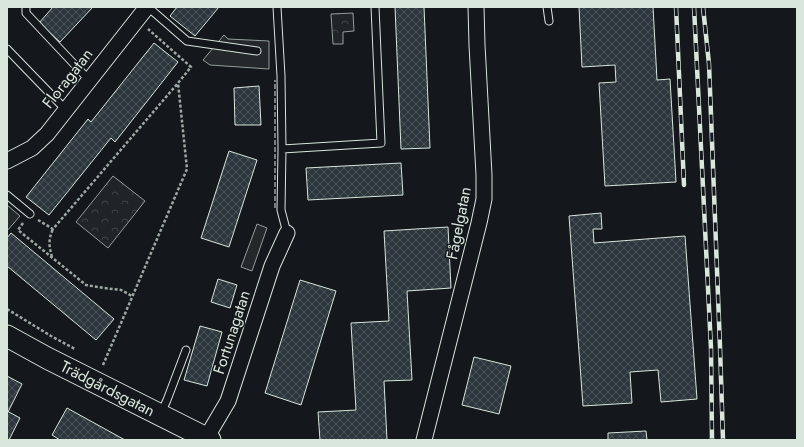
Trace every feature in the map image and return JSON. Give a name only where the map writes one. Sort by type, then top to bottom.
[{"type":"street","name":"Floragatan","points":[[7,161],[32,148],[46,134],[147,7]]},
{"type":"street","name":"Fågelgatan","points":[[424,440],[484,199],[476,7]]},
{"type":"street","name":"Fortunagatan","points":[[207,439],[228,401],[272,266],[287,233]]},
{"type":"street","name":"Trädgårdsgatan","points":[[7,336],[47,358],[207,439]]},
{"type":"lane","points":[[26,7],[26,13],[89,80]]},
{"type":"lane","points":[[147,7],[187,41],[257,51]]},
{"type":"lane","points":[[276,7],[281,76],[281,210],[287,233]]},
{"type":"lane","points":[[282,149],[381,143],[374,7]]},
{"type":"lane","points":[[547,7],[549,21]]},
{"type":"lane","points":[[7,49],[66,110]]},
{"type":"lane","points":[[7,195],[30,214]]},
{"type":"lane","points":[[160,415],[186,350]]},
{"type":"path","points":[[52,257],[50,236],[53,229],[191,67],[137,19]]},
{"type":"path","points":[[103,365],[187,168],[178,83]]},
{"type":"path","points":[[53,229],[30,214],[18,230],[86,285],[121,290],[132,296]]},
{"type":"green space","points":[[353,13],[354,31],[343,32],[343,44],[333,44],[331,14]]},
{"type":"green space","points":[[113,176],[145,201],[108,248],[76,222]]},
{"type":"shaded area","points":[[224,35],[228,39],[269,41],[269,69],[210,65],[203,60]]},
{"type":"shaded area","points":[[7,205],[20,216],[7,231]]},
{"type":"shaded area","points":[[257,224],[267,228],[252,271],[241,267]]},
{"type":"building","points":[[53,7],[93,7],[60,42],[39,23]]},
{"type":"building","points":[[177,7],[219,7],[195,36],[170,16]]},
{"type":"building","points":[[395,7],[424,7],[430,148],[401,149]]},
{"type":"building","points":[[579,7],[653,7],[657,80],[670,79],[676,182],[605,186],[599,83],[616,82],[615,65],[582,67]]},
{"type":"building","points":[[154,43],[178,62],[115,142],[111,138],[49,215],[26,197],[88,119],[91,122]]},
{"type":"building","points":[[259,86],[261,125],[235,125],[234,88]]},
{"type":"building","points":[[229,151],[257,160],[229,247],[201,238]]},
{"type":"building","points":[[401,163],[403,195],[308,200],[306,168]]},
{"type":"building","points":[[601,213],[602,229],[593,229],[594,243],[685,236],[697,399],[661,402],[658,370],[630,372],[632,403],[583,406],[569,216]]},
{"type":"building","points":[[448,227],[451,288],[407,291],[412,380],[384,381],[387,440],[320,440],[318,412],[356,410],[351,323],[389,321],[384,231]]},
{"type":"building","points":[[11,233],[114,319],[96,340],[7,266],[7,238]]},
{"type":"building","points":[[218,279],[237,285],[230,308],[211,302]]},
{"type":"building","points":[[300,280],[336,291],[301,405],[265,393]]},
{"type":"building","points":[[200,326],[222,332],[207,386],[184,380]]},
{"type":"building","points":[[474,357],[511,366],[499,414],[462,405]]},
{"type":"building","points":[[7,376],[22,384],[8,412],[7,411]]},
{"type":"building","points":[[67,408],[125,440],[60,440],[52,435]]},
{"type":"building","points":[[7,411],[20,418],[9,440],[7,440]]},
{"type":"building","points":[[646,431],[647,440],[608,440],[608,433]]},
{"type":"railway","points":[[676,7],[684,185]]},
{"type":"railway","points":[[694,7],[711,348],[712,440]]},
{"type":"railway","points":[[703,7],[709,64],[723,440]]},
{"type":"fence","points":[[275,80],[275,208]]}]
